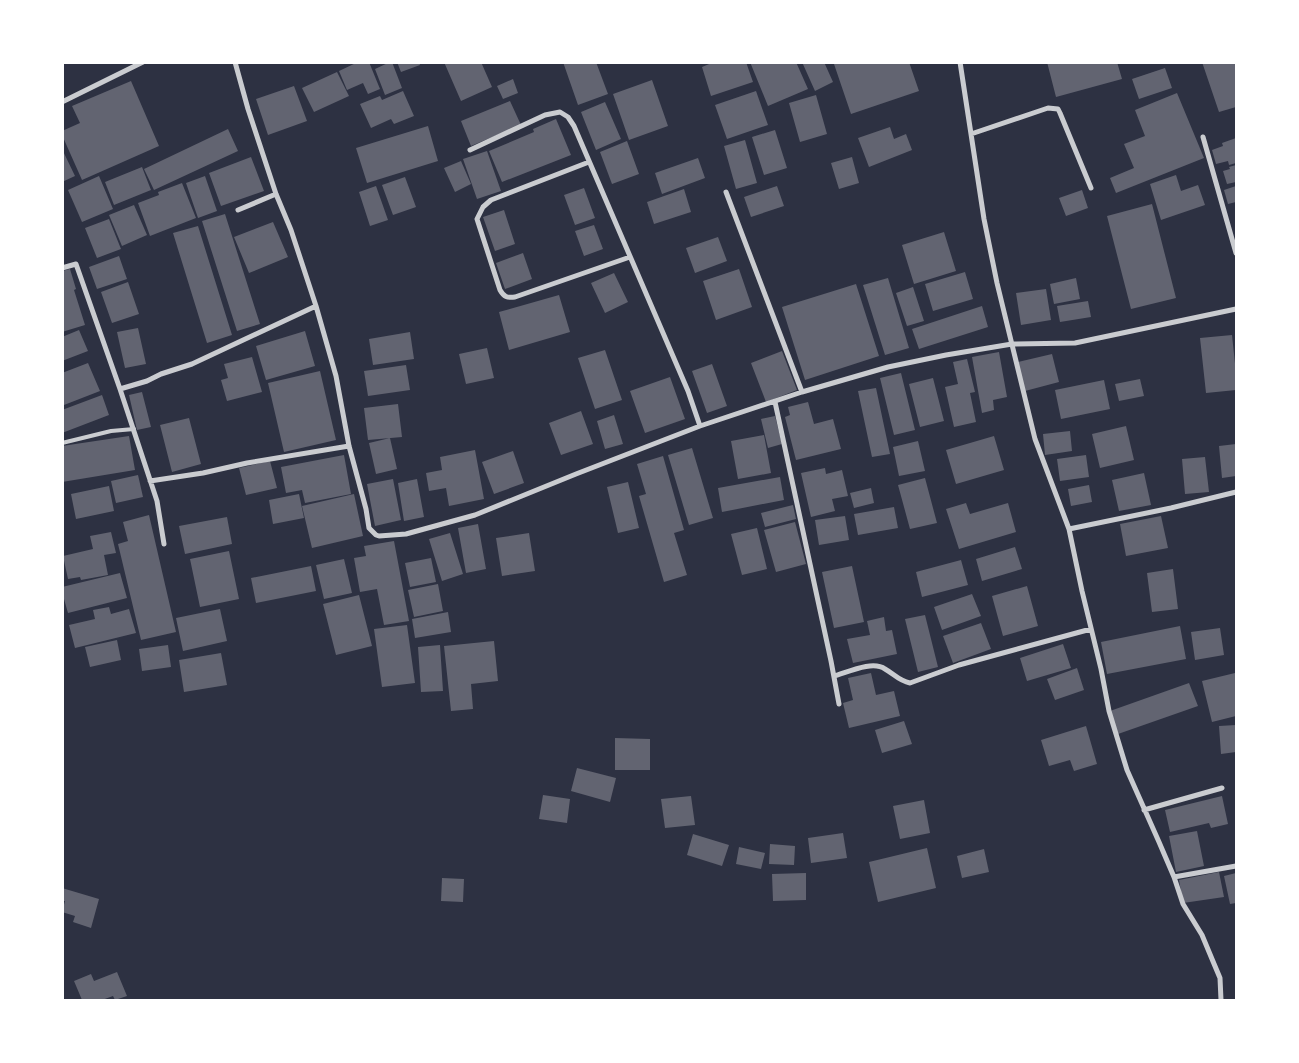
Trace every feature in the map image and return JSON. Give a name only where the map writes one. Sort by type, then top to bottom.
[{"type":"street","points":[[62,102],[143,62]]},
{"type":"street","points":[[235,62],[248,109],[276,194],[291,230],[316,306],[336,376],[349,446],[366,509],[369,528],[379,536],[406,534],[474,515],[700,426],[802,392],[888,367],[1012,344],[1075,343],[1236,309]]},
{"type":"street","points":[[960,62],[984,219],[997,283],[1035,439],[1069,529],[1101,669],[1108,711],[1127,770],[1174,877],[1183,904],[1202,935],[1220,978],[1221,1000]]},
{"type":"street","points":[[971,134],[1048,108],[1058,109],[1091,188]]},
{"type":"street","points":[[470,150],[545,115],[560,112],[568,117],[574,126],[688,391],[700,426]]},
{"type":"street","points":[[1203,137],[1236,253]]},
{"type":"street","points":[[589,162],[491,200],[483,207],[477,219],[500,290],[503,296],[508,298],[630,257]]},
{"type":"street","points":[[726,192],[802,392]]},
{"type":"street","points":[[238,210],[276,194]]},
{"type":"street","points":[[62,268],[76,264],[134,429],[157,501],[164,544]]},
{"type":"street","points":[[120,389],[192,364],[316,306]]},
{"type":"street","points":[[775,402],[839,704]]},
{"type":"street","points":[[150,481],[349,446]]},
{"type":"street","points":[[1069,529],[1171,508],[1236,492]]},
{"type":"street","points":[[834,676],[874,665],[884,667],[897,678],[910,683],[959,666],[1091,629]]},
{"type":"street","points":[[1144,810],[1222,788]]},
{"type":"street","points":[[1174,877],[1236,866]]},
{"type":"lane","points":[[62,443],[111,431],[134,429]]},
{"type":"building","points":[[358,62],[369,62],[380,89],[368,94],[363,83],[347,90],[339,71]]},
{"type":"building","points":[[392,62],[402,88],[385,95],[375,69]]},
{"type":"building","points":[[397,62],[419,62],[420,65],[401,72]]},
{"type":"building","points":[[444,62],[481,62],[492,87],[461,101]]},
{"type":"building","points":[[563,62],[596,62],[608,94],[578,105]]},
{"type":"building","points":[[714,62],[746,62],[753,82],[711,96],[702,67]]},
{"type":"building","points":[[750,62],[796,62],[808,89],[768,106]]},
{"type":"building","points":[[802,62],[824,62],[833,82],[815,91]]},
{"type":"building","points":[[837,62],[909,62],[919,91],[851,114],[834,64]]},
{"type":"building","points":[[1047,62],[1117,62],[1122,79],[1056,97]]},
{"type":"building","points":[[1202,62],[1236,62],[1236,107],[1219,112]]},
{"type":"building","points":[[1165,68],[1172,88],[1139,99],[1132,79]]},
{"type":"building","points":[[337,72],[349,96],[314,112],[302,88]]},
{"type":"building","points":[[513,79],[518,93],[503,99],[497,86]]},
{"type":"building","points":[[652,80],[668,126],[629,140],[613,94]]},
{"type":"building","points":[[131,81],[159,146],[82,180],[62,135],[62,131],[80,123],[72,106]]},
{"type":"building","points":[[294,86],[307,121],[268,135],[256,99]]},
{"type":"building","points":[[403,91],[414,116],[394,124],[391,119],[371,128],[360,104],[380,96],[382,100]]},
{"type":"building","points":[[756,91],[768,125],[727,139],[715,105]]},
{"type":"building","points":[[1177,93],[1204,158],[1116,193],[1110,178],[1134,168],[1124,144],[1145,136],[1135,110]]},
{"type":"building","points":[[816,95],[827,134],[800,142],[789,103]]},
{"type":"building","points":[[510,101],[521,125],[471,146],[461,121]]},
{"type":"building","points":[[605,102],[621,139],[596,150],[581,112]]},
{"type":"building","points":[[556,119],[571,155],[502,182],[489,151],[534,132],[533,129]]},
{"type":"building","points":[[428,126],[438,161],[367,183],[356,148]]},
{"type":"building","points":[[890,127],[894,139],[906,134],[912,150],[869,167],[858,138]]},
{"type":"building","points":[[228,129],[238,151],[154,190],[144,169]]},
{"type":"building","points":[[775,130],[787,168],[764,175],[752,137]]},
{"type":"building","points":[[1236,138],[1236,163],[1229,165],[1228,161],[1216,164],[1212,150],[1223,146],[1222,143]]},
{"type":"building","points":[[745,140],[757,183],[736,189],[724,146]]},
{"type":"building","points":[[627,141],[639,174],[612,184],[600,152]]},
{"type":"building","points":[[62,149],[75,176],[62,182]]},
{"type":"building","points":[[487,151],[501,191],[477,199],[463,159]]},
{"type":"building","points":[[251,157],[264,191],[221,206],[209,173]]},
{"type":"building","points":[[852,157],[859,183],[839,189],[831,163]]},
{"type":"building","points":[[698,158],[705,178],[662,194],[655,173]]},
{"type":"building","points":[[461,161],[471,184],[455,192],[444,168]]},
{"type":"building","points":[[1236,165],[1236,182],[1227,184],[1223,171]]},
{"type":"building","points":[[142,167],[151,190],[114,205],[105,182]]},
{"type":"building","points":[[1176,175],[1181,191],[1198,185],[1205,205],[1161,220],[1150,184]]},
{"type":"building","points":[[99,176],[113,209],[82,222],[68,190]]},
{"type":"building","points":[[205,176],[217,211],[198,218],[186,183]]},
{"type":"building","points":[[405,177],[416,207],[393,215],[382,185]]},
{"type":"building","points":[[182,183],[196,218],[150,236],[138,203],[159,195],[158,192]]},
{"type":"building","points":[[376,186],[388,220],[370,226],[359,192]]},
{"type":"building","points":[[777,186],[784,206],[751,217],[744,197]]},
{"type":"building","points":[[1236,186],[1236,202],[1228,204],[1224,190]]},
{"type":"building","points":[[584,188],[595,218],[575,225],[564,195]]},
{"type":"building","points":[[684,189],[691,212],[654,224],[647,202]]},
{"type":"building","points":[[1082,190],[1088,208],[1066,216],[1059,198]]},
{"type":"building","points":[[1152,204],[1176,298],[1131,309],[1107,216]]},
{"type":"building","points":[[134,205],[147,235],[122,246],[109,215]]},
{"type":"building","points":[[504,210],[515,244],[495,251],[483,217]]},
{"type":"building","points":[[225,214],[260,324],[237,331],[202,221]]},
{"type":"building","points":[[109,219],[121,249],[97,258],[85,228]]},
{"type":"building","points":[[273,222],[288,257],[249,273],[234,237]]},
{"type":"building","points":[[594,225],[603,249],[584,256],[575,231]]},
{"type":"building","points":[[198,226],[232,335],[207,343],[173,233]]},
{"type":"building","points":[[944,232],[956,271],[914,284],[902,245]]},
{"type":"building","points":[[718,237],[727,261],[695,273],[686,248]]},
{"type":"building","points":[[523,253],[532,279],[505,289],[496,263]]},
{"type":"building","points":[[119,256],[127,279],[97,289],[89,267]]},
{"type":"building","points":[[70,269],[76,289],[74,290],[85,325],[62,332],[62,271]]},
{"type":"building","points":[[739,269],[752,307],[716,320],[703,281]]},
{"type":"building","points":[[965,272],[973,299],[933,311],[925,284]]},
{"type":"building","points":[[614,273],[628,302],[605,313],[591,283]]},
{"type":"building","points":[[888,278],[909,348],[885,355],[863,285]]},
{"type":"building","points":[[1076,278],[1080,299],[1054,304],[1050,284]]},
{"type":"building","points":[[128,282],[139,314],[112,323],[101,292]]},
{"type":"building","points":[[856,284],[879,356],[805,380],[782,307]]},
{"type":"building","points":[[913,287],[924,321],[907,326],[896,293]]},
{"type":"building","points":[[1046,289],[1051,320],[1021,325],[1016,293]]},
{"type":"building","points":[[559,295],[570,332],[509,350],[499,312]]},
{"type":"building","points":[[1088,301],[1091,317],[1060,322],[1057,306]]},
{"type":"building","points":[[982,306],[988,327],[919,349],[912,329]]},
{"type":"building","points":[[138,328],[146,364],[125,368],[117,332]]},
{"type":"building","points":[[79,330],[88,351],[62,361],[62,337]]},
{"type":"building","points":[[305,331],[315,366],[266,380],[256,346]]},
{"type":"building","points":[[410,332],[414,359],[373,365],[369,339]]},
{"type":"building","points":[[1232,335],[1236,390],[1206,393],[1200,338]]},
{"type":"building","points":[[487,348],[494,378],[466,384],[459,354]]},
{"type":"building","points":[[605,350],[622,400],[595,409],[578,358]]},
{"type":"building","points":[[782,351],[797,390],[766,402],[751,363]]},
{"type":"building","points":[[999,352],[1007,397],[993,400],[994,410],[982,413],[972,357]]},
{"type":"building","points":[[1052,354],[1059,382],[1025,391],[1018,362]]},
{"type":"building","points":[[252,357],[262,392],[227,401],[221,380],[228,378],[224,364]]},
{"type":"building","points":[[967,359],[975,392],[970,393],[976,422],[954,427],[945,387],[958,384],[953,362]]},
{"type":"building","points":[[88,363],[100,391],[64,405],[62,401],[62,373]]},
{"type":"building","points":[[712,364],[727,406],[707,413],[692,371]]},
{"type":"building","points":[[406,365],[410,390],[368,396],[364,371]]},
{"type":"building","points":[[320,371],[336,440],[284,452],[268,383]]},
{"type":"building","points":[[901,373],[915,430],[894,435],[880,378]]},
{"type":"building","points":[[670,377],[685,419],[645,433],[630,391]]},
{"type":"building","points":[[933,378],[944,421],[920,427],[909,384]]},
{"type":"building","points":[[1140,379],[1144,396],[1119,401],[1115,384]]},
{"type":"building","points":[[1104,380],[1110,409],[1061,419],[1055,390]]},
{"type":"building","points":[[876,388],[890,454],[872,457],[858,391]]},
{"type":"building","points":[[142,392],[151,427],[137,430],[129,395]]},
{"type":"building","points":[[102,395],[109,415],[62,433],[62,410]]},
{"type":"building","points":[[808,402],[814,424],[833,419],[841,449],[796,460],[785,417],[790,415],[788,407]]},
{"type":"building","points":[[398,404],[402,437],[368,440],[364,408]]},
{"type":"building","points":[[581,411],[593,444],[561,455],[549,423]]},
{"type":"building","points":[[614,415],[623,444],[605,449],[597,421]]},
{"type":"building","points":[[775,416],[782,444],[768,448],[761,419]]},
{"type":"building","points":[[189,418],[201,464],[172,472],[160,425]]},
{"type":"building","points":[[1126,426],[1134,460],[1100,468],[1092,434]]},
{"type":"building","points":[[1070,431],[1072,451],[1045,455],[1043,434]]},
{"type":"building","points":[[764,435],[771,473],[738,479],[731,441]]},
{"type":"building","points":[[129,436],[135,470],[62,482],[62,446]]},
{"type":"building","points":[[994,436],[1004,470],[956,484],[946,450]]},
{"type":"building","points":[[390,438],[397,469],[376,474],[369,443]]},
{"type":"building","points":[[918,441],[925,471],[899,476],[893,447]]},
{"type":"building","points":[[1236,444],[1236,476],[1222,478],[1219,446]]},
{"type":"building","points":[[692,448],[713,518],[689,525],[668,455]]},
{"type":"building","points":[[475,450],[484,499],[449,506],[446,488],[429,491],[426,473],[442,470],[440,457]]},
{"type":"building","points":[[513,451],[524,483],[494,494],[482,462]]},
{"type":"building","points":[[344,455],[351,494],[305,503],[302,490],[286,493],[281,467]]},
{"type":"building","points":[[1086,455],[1089,477],[1060,481],[1057,459]]},
{"type":"building","points":[[663,456],[684,530],[674,533],[687,575],[664,582],[639,496],[646,494],[637,464]]},
{"type":"building","points":[[1205,457],[1209,492],[1185,494],[1182,459]]},
{"type":"building","points":[[270,461],[277,488],[246,495],[239,468]]},
{"type":"building","points":[[825,468],[826,474],[842,470],[848,496],[832,499],[835,511],[811,517],[801,473]]},
{"type":"building","points":[[1144,473],[1151,505],[1119,511],[1112,480]]},
{"type":"building","points":[[138,475],[143,497],[116,503],[111,481]]},
{"type":"building","points":[[780,477],[784,500],[722,512],[718,488]]},
{"type":"building","points":[[925,478],[937,523],[910,529],[898,485]]},
{"type":"building","points":[[393,479],[401,520],[375,526],[367,484]]},
{"type":"building","points":[[417,479],[424,517],[404,521],[398,483]]},
{"type":"building","points":[[628,482],[639,528],[618,533],[607,487]]},
{"type":"building","points":[[1089,485],[1092,502],[1071,506],[1068,489]]},
{"type":"building","points":[[109,486],[114,511],[76,519],[71,494]]},
{"type":"building","points":[[871,488],[874,503],[854,508],[850,493]]},
{"type":"building","points":[[299,494],[304,518],[273,524],[269,500]]},
{"type":"building","points":[[354,494],[363,536],[312,548],[302,506]]},
{"type":"building","points":[[966,503],[970,514],[1008,503],[1016,532],[959,549],[946,509]]},
{"type":"building","points":[[793,505],[796,519],[765,527],[761,513]]},
{"type":"building","points":[[894,507],[898,528],[858,535],[854,514]]},
{"type":"building","points":[[149,515],[176,632],[141,640],[118,544],[128,541],[123,522]]},
{"type":"building","points":[[845,516],[849,540],[819,545],[815,520]]},
{"type":"building","points":[[1161,516],[1168,548],[1126,556],[1120,524]]},
{"type":"building","points":[[227,517],[232,544],[185,554],[179,526]]},
{"type":"building","points":[[795,522],[806,564],[776,572],[764,530]]},
{"type":"building","points":[[478,524],[486,569],[466,573],[458,528]]},
{"type":"building","points":[[757,528],[767,569],[742,575],[731,534]]},
{"type":"building","points":[[111,532],[116,553],[104,555],[108,575],[81,580],[80,577],[68,579],[63,556],[93,549],[90,536]]},
{"type":"building","points":[[450,533],[463,574],[442,581],[429,539]]},
{"type":"building","points":[[529,533],[535,571],[502,576],[496,538]]},
{"type":"building","points":[[394,541],[409,621],[384,625],[377,589],[360,592],[354,558],[366,556],[364,546]]},
{"type":"building","points":[[1015,547],[1022,569],[982,581],[976,559]]},
{"type":"building","points":[[229,551],[239,599],[200,607],[190,559]]},
{"type":"building","points":[[431,558],[436,582],[410,587],[405,563]]},
{"type":"building","points":[[344,559],[352,593],[324,599],[316,565]]},
{"type":"building","points":[[961,560],[968,585],[922,597],[916,572]]},
{"type":"building","points":[[311,566],[316,591],[256,603],[251,578]]},
{"type":"building","points":[[852,566],[864,622],[834,628],[822,572]]},
{"type":"building","points":[[1173,569],[1178,609],[1152,612],[1147,573]]},
{"type":"building","points":[[120,573],[127,598],[68,613],[62,587]]},
{"type":"building","points":[[438,584],[443,611],[414,617],[408,590]]},
{"type":"building","points":[[1027,586],[1038,626],[1003,636],[992,596]]},
{"type":"building","points":[[972,594],[981,616],[942,630],[934,607]]},
{"type":"building","points":[[359,595],[372,646],[336,655],[323,604]]},
{"type":"building","points":[[109,607],[111,614],[129,609],[136,633],[75,648],[69,625],[95,619],[93,610]]},
{"type":"building","points":[[220,609],[227,641],[183,651],[176,618]]},
{"type":"building","points":[[448,612],[451,632],[415,638],[412,619]]},
{"type":"building","points":[[925,615],[938,667],[918,672],[905,619]]},
{"type":"building","points":[[884,617],[886,631],[892,630],[897,654],[853,663],[847,639],[870,635],[867,621]]},
{"type":"building","points":[[981,623],[991,649],[953,663],[943,636]]},
{"type":"building","points":[[407,625],[415,683],[382,687],[374,629]]},
{"type":"building","points":[[1180,626],[1186,659],[1107,674],[1101,642]]},
{"type":"building","points":[[1220,628],[1224,655],[1195,660],[1191,632]]},
{"type":"building","points":[[117,640],[121,660],[90,667],[85,647]]},
{"type":"building","points":[[494,641],[498,681],[471,684],[473,709],[451,711],[444,646]]},
{"type":"building","points":[[1063,644],[1071,668],[1027,681],[1020,658]]},
{"type":"building","points":[[168,645],[171,667],[142,671],[139,649]]},
{"type":"building","points":[[440,645],[443,691],[421,692],[418,647]]},
{"type":"building","points":[[221,653],[227,685],[184,692],[179,660]]},
{"type":"building","points":[[1077,668],[1084,690],[1055,700],[1047,679]]},
{"type":"building","points":[[871,673],[876,695],[894,691],[900,716],[849,728],[843,703],[853,700],[848,678]]},
{"type":"building","points":[[1235,673],[1236,716],[1212,722],[1202,681]]},
{"type":"building","points":[[1189,683],[1198,706],[1118,734],[1110,711]]},
{"type":"building","points":[[904,721],[912,744],[882,753],[875,730]]},
{"type":"building","points":[[1236,725],[1236,752],[1221,754],[1219,726]]},
{"type":"building","points":[[1086,726],[1097,764],[1074,771],[1070,760],[1049,766],[1041,740]]},
{"type":"building","points":[[615,738],[650,739],[650,770],[615,770]]},
{"type":"building","points":[[577,768],[616,778],[610,802],[571,791]]},
{"type":"building","points":[[543,795],[570,799],[567,823],[539,819]]},
{"type":"building","points":[[691,796],[695,825],[665,828],[661,799]]},
{"type":"building","points":[[1222,796],[1228,824],[1211,828],[1209,823],[1170,832],[1165,810]]},
{"type":"building","points":[[924,800],[930,833],[900,839],[893,806]]},
{"type":"building","points":[[1197,831],[1204,866],[1176,872],[1169,836]]},
{"type":"building","points":[[843,833],[847,858],[811,863],[808,838]]},
{"type":"building","points":[[693,834],[729,845],[722,866],[687,855]]},
{"type":"building","points":[[770,844],[795,846],[794,865],[769,864]]},
{"type":"building","points":[[739,847],[765,853],[761,869],[736,864]]},
{"type":"building","points":[[927,848],[936,888],[878,902],[869,862]]},
{"type":"building","points":[[984,849],[989,872],[962,878],[957,856]]},
{"type":"building","points":[[1219,872],[1224,897],[1183,903],[1179,880]]},
{"type":"building","points":[[806,873],[806,900],[773,901],[772,874]]},
{"type":"building","points":[[1236,873],[1236,903],[1230,904],[1224,876]]},
{"type":"building","points":[[442,878],[464,879],[463,902],[441,901]]},
{"type":"building","points":[[62,888],[99,899],[91,928],[73,922],[75,916],[62,912],[65,901],[62,901]]},
{"type":"building","points":[[117,972],[127,996],[115,1000],[113,996],[102,1000],[82,1000],[74,981],[91,974],[94,981]]}]
